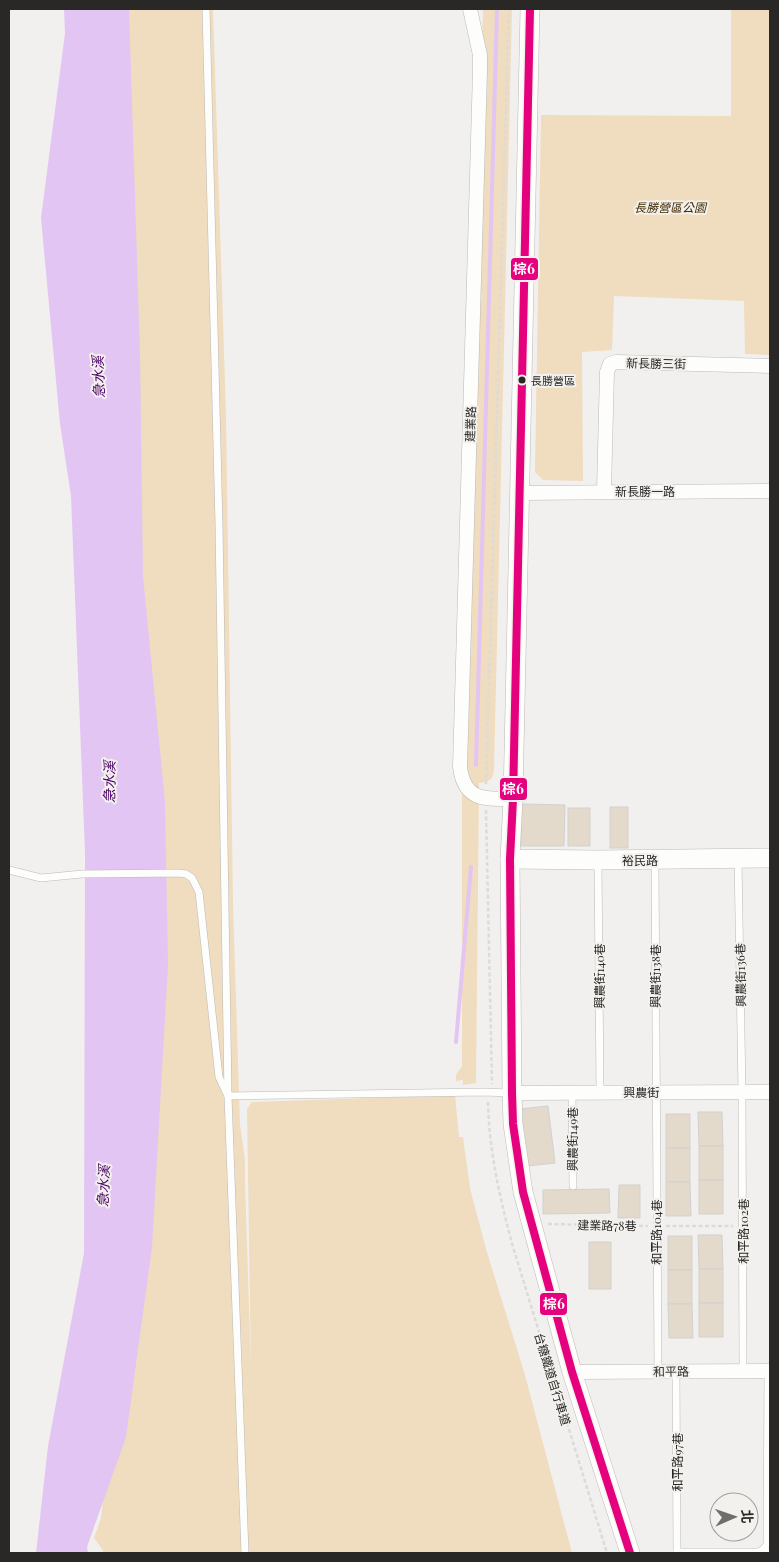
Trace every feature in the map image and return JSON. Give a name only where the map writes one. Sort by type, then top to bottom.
[{"type":"street","name":"建業路","points":[[470,9],[479,47],[480,71],[460,767],[462,781],[466,788],[478,797],[486,799]]},
{"type":"street","points":[[530,9],[513,799],[510,859],[512,1093],[523,1192],[572,1372],[630,1553]]},
{"type":"street","name":"新長勝三街","points":[[604,491],[607,372],[610,364],[616,362],[770,366]]},
{"type":"street","name":"新長勝一路","points":[[520,493],[770,491]]},
{"type":"street","points":[[486,799],[513,799]]},
{"type":"street","name":"裕民路","points":[[510,859],[655,860],[770,858]]},
{"type":"street","name":"興農街","points":[[512,1093],[770,1092]]},
{"type":"street","name":"和平路","points":[[572,1372],[769,1371]]},
{"type":"lane","points":[[206,9],[219,525],[228,1096],[245,1553]]},
{"type":"lane","name":"興農街136巷","points":[[738,859],[742,1092]]},
{"type":"lane","name":"興農街140巷","points":[[598,860],[600,1092]]},
{"type":"lane","name":"興農街138巷","points":[[655,860],[656,1092]]},
{"type":"lane","points":[[9,870],[41,878],[82,874],[149,873],[186,874],[192,878],[199,892],[219,1077],[228,1096]]},
{"type":"lane","points":[[228,1096],[491,1089],[512,1093]]},
{"type":"lane","name":"興農街149巷","points":[[572,1092],[573,1186]]},
{"type":"lane","name":"和平路104巷","points":[[656,1092],[658,1371]]},
{"type":"lane","name":"和平路102巷","points":[[742,1092],[743,1370]]},
{"type":"lane","name":"和平路97巷","points":[[676,1371],[677,1553]]},
{"type":"lane","points":[[759,1552],[767,1545],[769,1371]]},
{"type":"lane","points":[[677,1553],[770,1552]]},
{"type":"path","name":"台糖鐵道自行車道","points":[[509,9],[486,799],[491,1089],[488,1098],[488,1122],[500,1200],[512,1246],[607,1553]]},
{"type":"path","name":"建業路78巷","points":[[532,1224],[742,1226]]},
{"type":"green space","points":[[121,9],[213,9],[226,415],[233,904],[240,1125],[245,1160],[251,1368],[247,1109],[252,1102],[455,1095],[459,1137],[463,1137],[470,1188],[486,1249],[525,1375],[572,1553],[103,1553],[103,1550],[94,1538],[101,1518],[110,1436],[125,244]]},
{"type":"green space","points":[[483,9],[512,9],[494,768],[491,779],[479,783],[476,1083],[463,1085],[463,1080],[456,1081],[456,1075],[462,1066],[462,766]]},
{"type":"green space","name":"長勝營區公園","points":[[731,9],[770,9],[770,355],[745,354],[744,301],[614,296],[612,350],[582,352],[583,481],[543,480],[535,472],[541,115],[731,116]]},
{"type":"water","name":"急水溪","points":[[64,9],[129,9],[140,354],[143,576],[165,802],[168,965],[152,1247],[126,1437],[87,1547],[88,1553],[36,1553],[48,1446],[84,1253],[85,853],[71,496],[60,424],[41,218],[65,33]]},
{"type":"building","points":[[521,804],[565,805],[564,846],[521,846]]},
{"type":"building","points":[[610,807],[628,807],[628,848],[610,848]]},
{"type":"building","points":[[568,808],[590,808],[590,846],[568,846]]},
{"type":"building","points":[[548,1106],[555,1163],[527,1166],[520,1109]]},
{"type":"building","points":[[698,1112],[722,1112],[723,1146],[699,1146]]},
{"type":"building","points":[[666,1114],[690,1114],[690,1148],[666,1148]]},
{"type":"building","points":[[699,1146],[723,1146],[723,1180],[699,1180]]},
{"type":"building","points":[[666,1148],[690,1148],[690,1182],[666,1182]]},
{"type":"building","points":[[699,1180],[723,1180],[723,1214],[699,1214]]},
{"type":"building","points":[[666,1182],[690,1182],[691,1216],[666,1216]]},
{"type":"building","points":[[619,1185],[640,1185],[640,1218],[618,1218]]},
{"type":"building","points":[[609,1189],[610,1213],[543,1214],[543,1190]]},
{"type":"building","points":[[698,1235],[722,1235],[723,1269],[699,1269]]},
{"type":"building","points":[[668,1236],[692,1236],[692,1270],[668,1270]]},
{"type":"building","points":[[589,1242],[611,1242],[611,1289],[589,1289]]},
{"type":"building","points":[[699,1269],[723,1269],[723,1303],[699,1303]]},
{"type":"building","points":[[668,1270],[692,1270],[692,1304],[668,1304]]},
{"type":"building","points":[[699,1303],[723,1303],[723,1337],[699,1337]]},
{"type":"building","points":[[668,1304],[692,1304],[693,1338],[669,1338]]},
{"type":"waterway","points":[[476,765],[497,9]]},
{"type":"waterway","points":[[456,1042],[471,867]]},
{"type":"transit line","name":"棕6","points":[[530,9],[513,799],[510,859],[513,1124],[523,1192],[572,1372],[630,1553]]},
{"type":"place","name":"長勝營區","points":[[522,380]]}]
